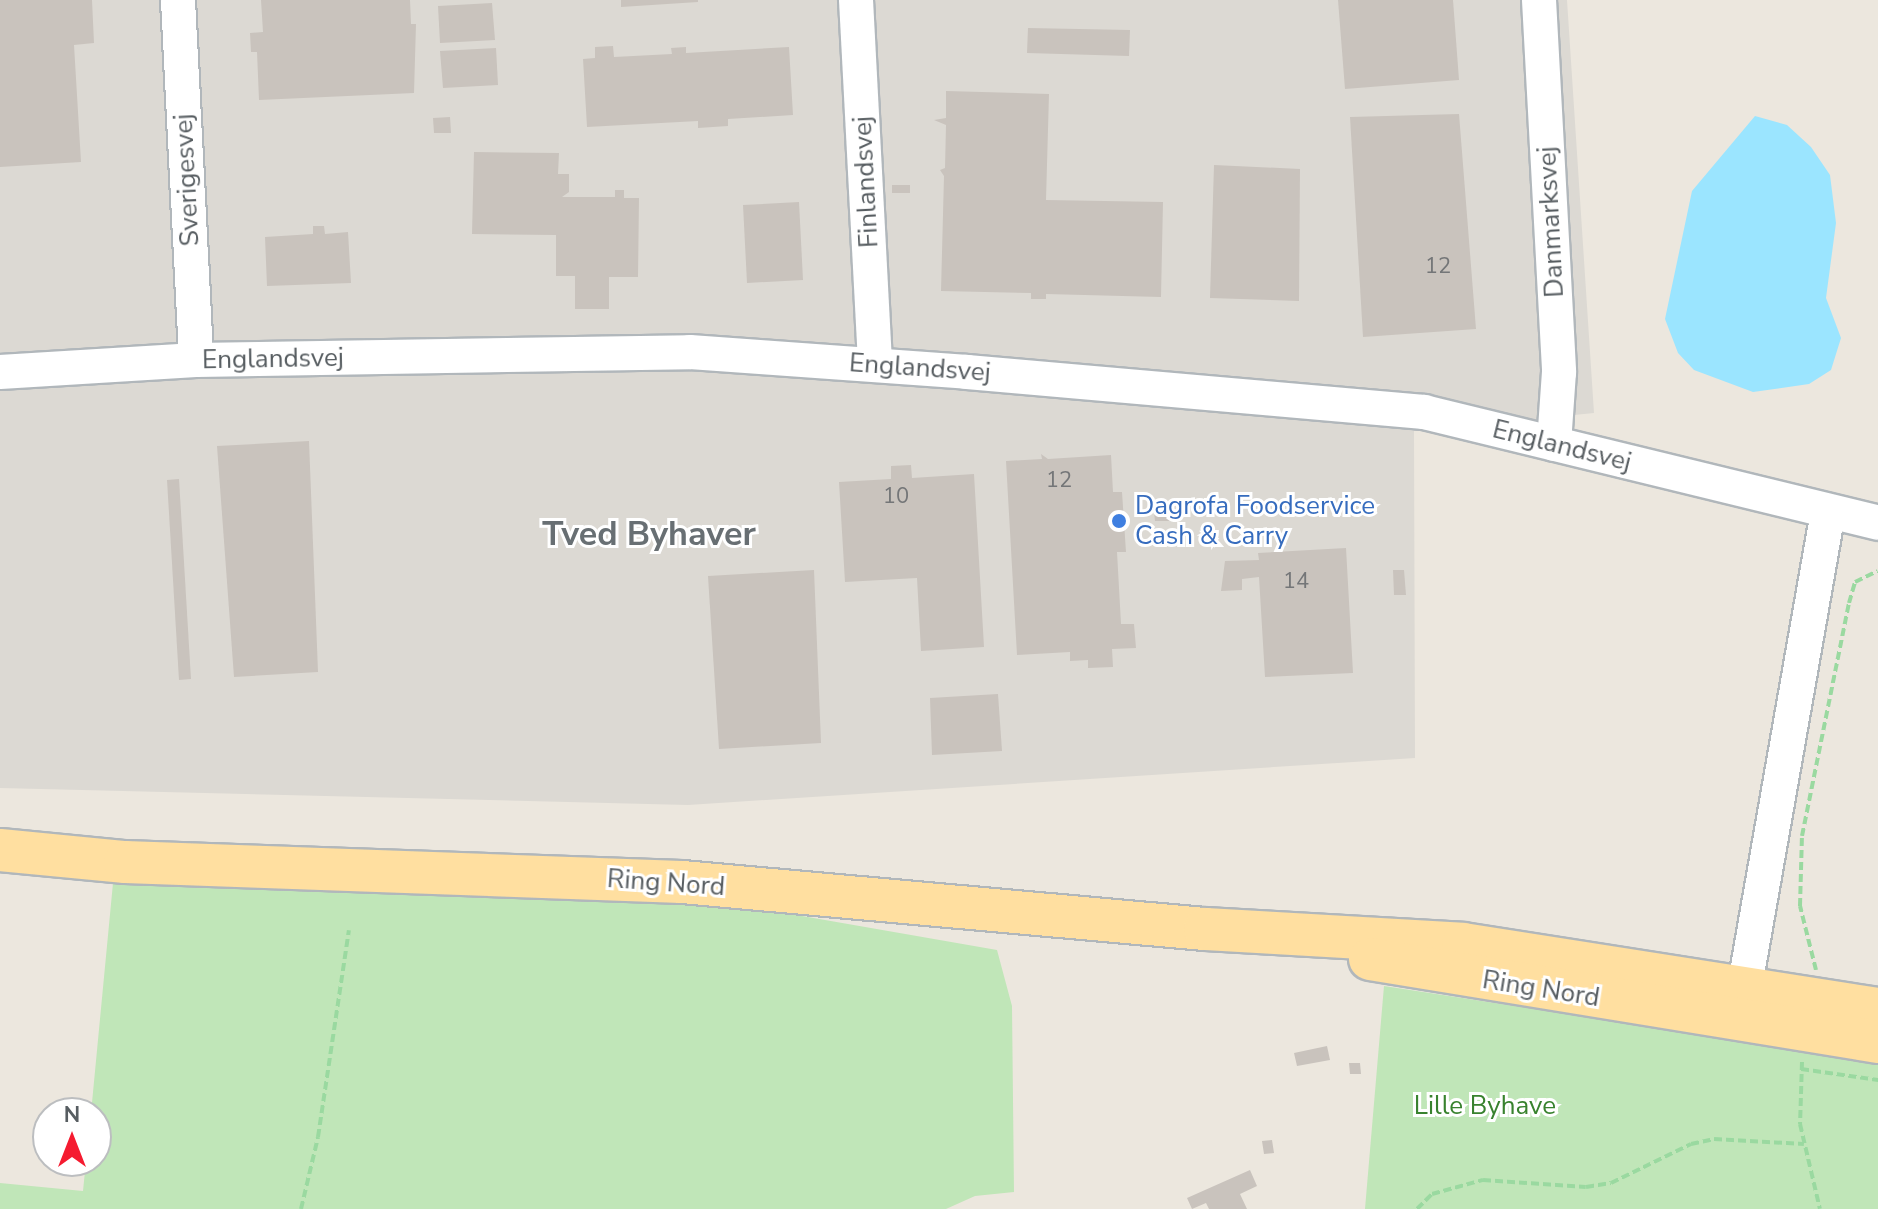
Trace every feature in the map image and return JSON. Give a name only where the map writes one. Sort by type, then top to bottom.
[{"type":"main road","name":"Ring Nord","points":[[0,850],[125,862],[682,882],[1205,929],[1742,1003],[1878,1042]]},
{"type":"main road","name":"Ring Nord","points":[[0,873],[125,862]]},
{"type":"main road","name":"Ring Nord","points":[[1742,1003],[1813,996],[1878,1009]]},
{"type":"street","name":"Sverigesvej","points":[[178,0],[196,360]]},
{"type":"street","name":"Finlandsvej","points":[[856,0],[875,364]]},
{"type":"street","name":"Danmarksvej","points":[[1539,0],[1559,372],[1554,444]]},
{"type":"street","name":"Englandsvej","points":[[0,372],[196,360],[690,352],[875,364],[1372,405],[1554,444],[1878,523]]},
{"type":"street","points":[[1742,1003],[1828,512]]},
{"type":"path","points":[[1813,996],[1817,960],[1800,906],[1802,836],[1855,582],[1878,571]]},
{"type":"path","points":[[301,1209],[318,1137],[349,930]]},
{"type":"path","points":[[1801,1069],[1878,1080]]},
{"type":"path","points":[[1798,1089],[1804,1144],[1820,1209]]},
{"type":"path","points":[[1417,1209],[1432,1194],[1483,1180],[1586,1187],[1611,1183],[1691,1144],[1714,1139],[1804,1144]]},
{"type":"shaded area","points":[[0,0],[1567,0],[1594,413],[1414,431],[1415,758],[688,805],[0,788]]},
{"type":"green space","points":[[113,883],[739,905],[997,950],[1012,1006],[1014,1192],[975,1196],[946,1209],[0,1209],[0,1183],[83,1191],[84,1177],[112,1177],[112,1097],[93,1097]]},
{"type":"green space","name":"Lille Byhave","points":[[1384,986],[1878,1062],[1878,1209],[1365,1209]]},
{"type":"water","points":[[1755,116],[1787,125],[1811,147],[1830,175],[1836,223],[1826,298],[1841,338],[1831,370],[1809,384],[1753,392],[1694,370],[1678,353],[1665,319],[1692,191]]},
{"type":"building","points":[[0,0],[92,0],[94,43],[74,45],[81,162],[0,167]]},
{"type":"building","points":[[261,0],[410,0],[411,24],[416,24],[414,93],[259,100],[257,52],[251,52],[250,33],[263,32]]},
{"type":"building","points":[[621,0],[698,0],[698,2],[621,7]]},
{"type":"building","points":[[1338,0],[1453,0],[1459,80],[1345,89]]},
{"type":"building","points":[[492,3],[495,40],[440,43],[438,6]]},
{"type":"building","points":[[1028,28],[1130,30],[1129,56],[1027,53]]},
{"type":"building","points":[[613,46],[614,57],[672,54],[671,48],[686,47],[686,53],[789,47],[793,115],[728,119],[728,126],[698,128],[698,121],[587,127],[583,59],[595,58],[595,47]]},
{"type":"building","points":[[496,48],[498,85],[443,88],[440,51]]},
{"type":"building","points":[[946,91],[1049,94],[1046,200],[1163,202],[1161,297],[1046,294],[1046,299],[1031,299],[1031,293],[941,291],[944,176],[940,170],[945,168],[946,125],[934,120],[946,118]]},
{"type":"building","points":[[1459,114],[1476,329],[1363,337],[1350,117]]},
{"type":"building","points":[[450,117],[451,133],[434,133],[433,118]]},
{"type":"building","points":[[474,152],[559,153],[558,174],[569,174],[569,192],[562,197],[615,197],[615,190],[624,190],[624,198],[639,198],[638,277],[609,277],[609,309],[575,309],[575,276],[556,276],[556,235],[472,234]]},
{"type":"building","points":[[1214,165],[1300,169],[1299,301],[1210,298]]},
{"type":"building","points":[[892,185],[910,185],[910,193],[892,193]]},
{"type":"building","points":[[799,202],[803,280],[747,283],[743,205]]},
{"type":"building","points":[[313,226],[324,226],[325,234],[348,232],[351,283],[267,286],[265,237],[313,234]]},
{"type":"building","points":[[309,441],[318,672],[234,677],[217,446]]},
{"type":"building","points":[[1041,454],[1048,459],[1111,455],[1113,492],[1122,492],[1126,552],[1117,552],[1121,624],[1134,624],[1136,648],[1112,649],[1113,667],[1088,668],[1088,660],[1070,661],[1070,652],[1017,655],[1006,461],[1042,459]]},
{"type":"building","points":[[911,465],[912,478],[974,474],[984,647],[921,651],[917,578],[845,582],[839,482],[891,479],[891,466]]},
{"type":"building","points":[[179,479],[191,679],[179,680],[167,480]]},
{"type":"building","points":[[1154,512],[1170,512],[1171,521],[1155,521]]},
{"type":"building","points":[[1346,548],[1353,673],[1265,677],[1259,577],[1242,579],[1242,590],[1221,591],[1225,561],[1259,560],[1258,553]]},
{"type":"building","points":[[814,570],[821,743],[719,749],[708,576]]},
{"type":"building","points":[[1393,570],[1404,570],[1406,595],[1394,595]]},
{"type":"building","points":[[998,694],[1002,751],[932,755],[930,698]]},
{"type":"building","points":[[1327,1046],[1330,1060],[1297,1066],[1294,1053]]},
{"type":"building","points":[[1349,1063],[1360,1063],[1361,1074],[1350,1074]]},
{"type":"building","points":[[1272,1140],[1274,1153],[1264,1154],[1262,1141]]},
{"type":"building","points":[[1250,1170],[1257,1186],[1240,1194],[1247,1209],[1209,1209],[1206,1203],[1192,1209],[1187,1198]]},
{"type":"place","name":"Dagrofa Foodservice Cash & Carry","points":[[1119,521]]},
{"type":"district","name":"Tved Byhaver","points":[[649,535]]}]
